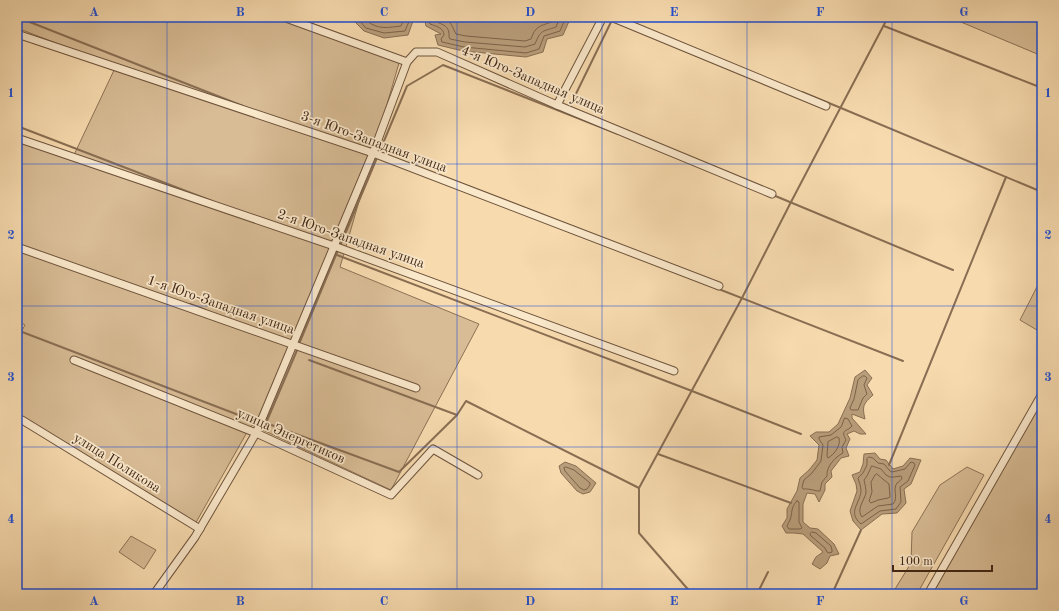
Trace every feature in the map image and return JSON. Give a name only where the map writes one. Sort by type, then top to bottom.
[{"type":"street","points":[[154,594],[200,529],[256,433],[373,153],[407,62],[283,17]]},
{"type":"street","points":[[557,105],[603,17]]},
{"type":"street","points":[[611,17],[826,106]]},
{"type":"street","name":"3-я Юго-Западная улица","points":[[17,34],[373,153],[719,286]]},
{"type":"street","name":"4-я Юго-Западная улица","points":[[407,62],[416,52],[437,52],[557,105],[772,194]]},
{"type":"street","name":"2-я Юго-Западная улица","points":[[17,138],[334,246],[674,371]]},
{"type":"street","name":"1-я Юго-Западная улица","points":[[17,247],[416,388]]},
{"type":"street","name":"улица Энергетиков","points":[[74,360],[256,433],[391,495],[433,449],[478,475]]},
{"type":"street","points":[[928,594],[1042,394]]},
{"type":"street","name":"улица Поликова","points":[[22,420],[200,529]]},
{"type":"shaded area","points":[[17,17],[295,17],[401,56],[340,267],[479,324],[391,490],[252,425],[194,526],[17,417],[17,339],[25,325],[17,321],[17,137],[73,157],[116,66],[17,28]]},
{"type":"shaded area","points":[[949,17],[1042,17],[1042,56]]},
{"type":"shaded area","points":[[1042,277],[1042,333],[1020,320]]},
{"type":"shaded area","points":[[1042,400],[1042,594],[932,594]]},
{"type":"shaded area","points":[[967,467],[984,475],[917,594],[892,594],[911,563],[912,532],[940,485]]},
{"type":"shaded area","points":[[131,536],[156,550],[144,569],[119,552]]},
{"type":"water","points":[[350,17],[418,17],[413,21],[408,35],[384,38],[364,31]]},
{"type":"water","points":[[424,17],[569,17],[570,19],[563,35],[547,39],[543,52],[526,57],[463,51],[438,45],[435,35],[441,34],[426,26]]},
{"type":"water","points":[[865,370],[872,378],[867,385],[873,395],[864,406],[865,419],[852,414],[852,418],[866,434],[860,434],[854,431],[847,434],[850,439],[846,448],[849,456],[841,458],[831,471],[832,477],[825,484],[825,490],[819,502],[815,494],[807,493],[803,504],[803,522],[810,528],[818,529],[834,544],[839,554],[830,556],[827,563],[820,569],[812,564],[816,557],[823,552],[803,534],[786,533],[782,526],[787,518],[787,509],[797,491],[800,478],[817,460],[819,445],[810,436],[816,432],[829,432],[838,424],[850,398],[855,377]]},
{"type":"water","points":[[875,453],[880,459],[886,460],[893,469],[903,466],[910,458],[921,460],[911,484],[904,489],[906,503],[897,513],[882,514],[861,530],[853,521],[850,511],[857,491],[852,475],[860,472],[864,454]]},
{"type":"water","points":[[565,462],[576,466],[596,483],[590,492],[583,494],[577,491],[561,473],[559,466]]},
{"type":"waterway","points":[[17,17],[243,106]]},
{"type":"waterway","points":[[692,594],[639,533],[639,488],[742,298],[888,17]]},
{"type":"waterway","points":[[570,106],[612,20]]},
{"type":"waterway","points":[[884,26],[1042,88]]},
{"type":"waterway","points":[[340,246],[407,86],[443,65],[618,134]]},
{"type":"waterway","points":[[802,92],[1042,192]]},
{"type":"waterway","points":[[17,126],[212,201]]},
{"type":"waterway","points":[[889,465],[1006,177]]},
{"type":"waterway","points":[[773,195],[953,270]]},
{"type":"waterway","points":[[299,344],[338,250]]},
{"type":"waterway","points":[[337,255],[801,434]]},
{"type":"waterway","points":[[716,288],[903,361]]},
{"type":"waterway","points":[[190,304],[206,310]]},
{"type":"waterway","points":[[17,330],[249,419]]},
{"type":"waterway","points":[[298,348],[266,423],[399,472],[457,415],[466,401],[639,488]]},
{"type":"waterway","points":[[309,360],[457,415]]},
{"type":"waterway","points":[[658,454],[791,503]]},
{"type":"waterway","points":[[832,594],[861,530]]},
{"type":"waterway","points":[[757,594],[768,572]]}]
